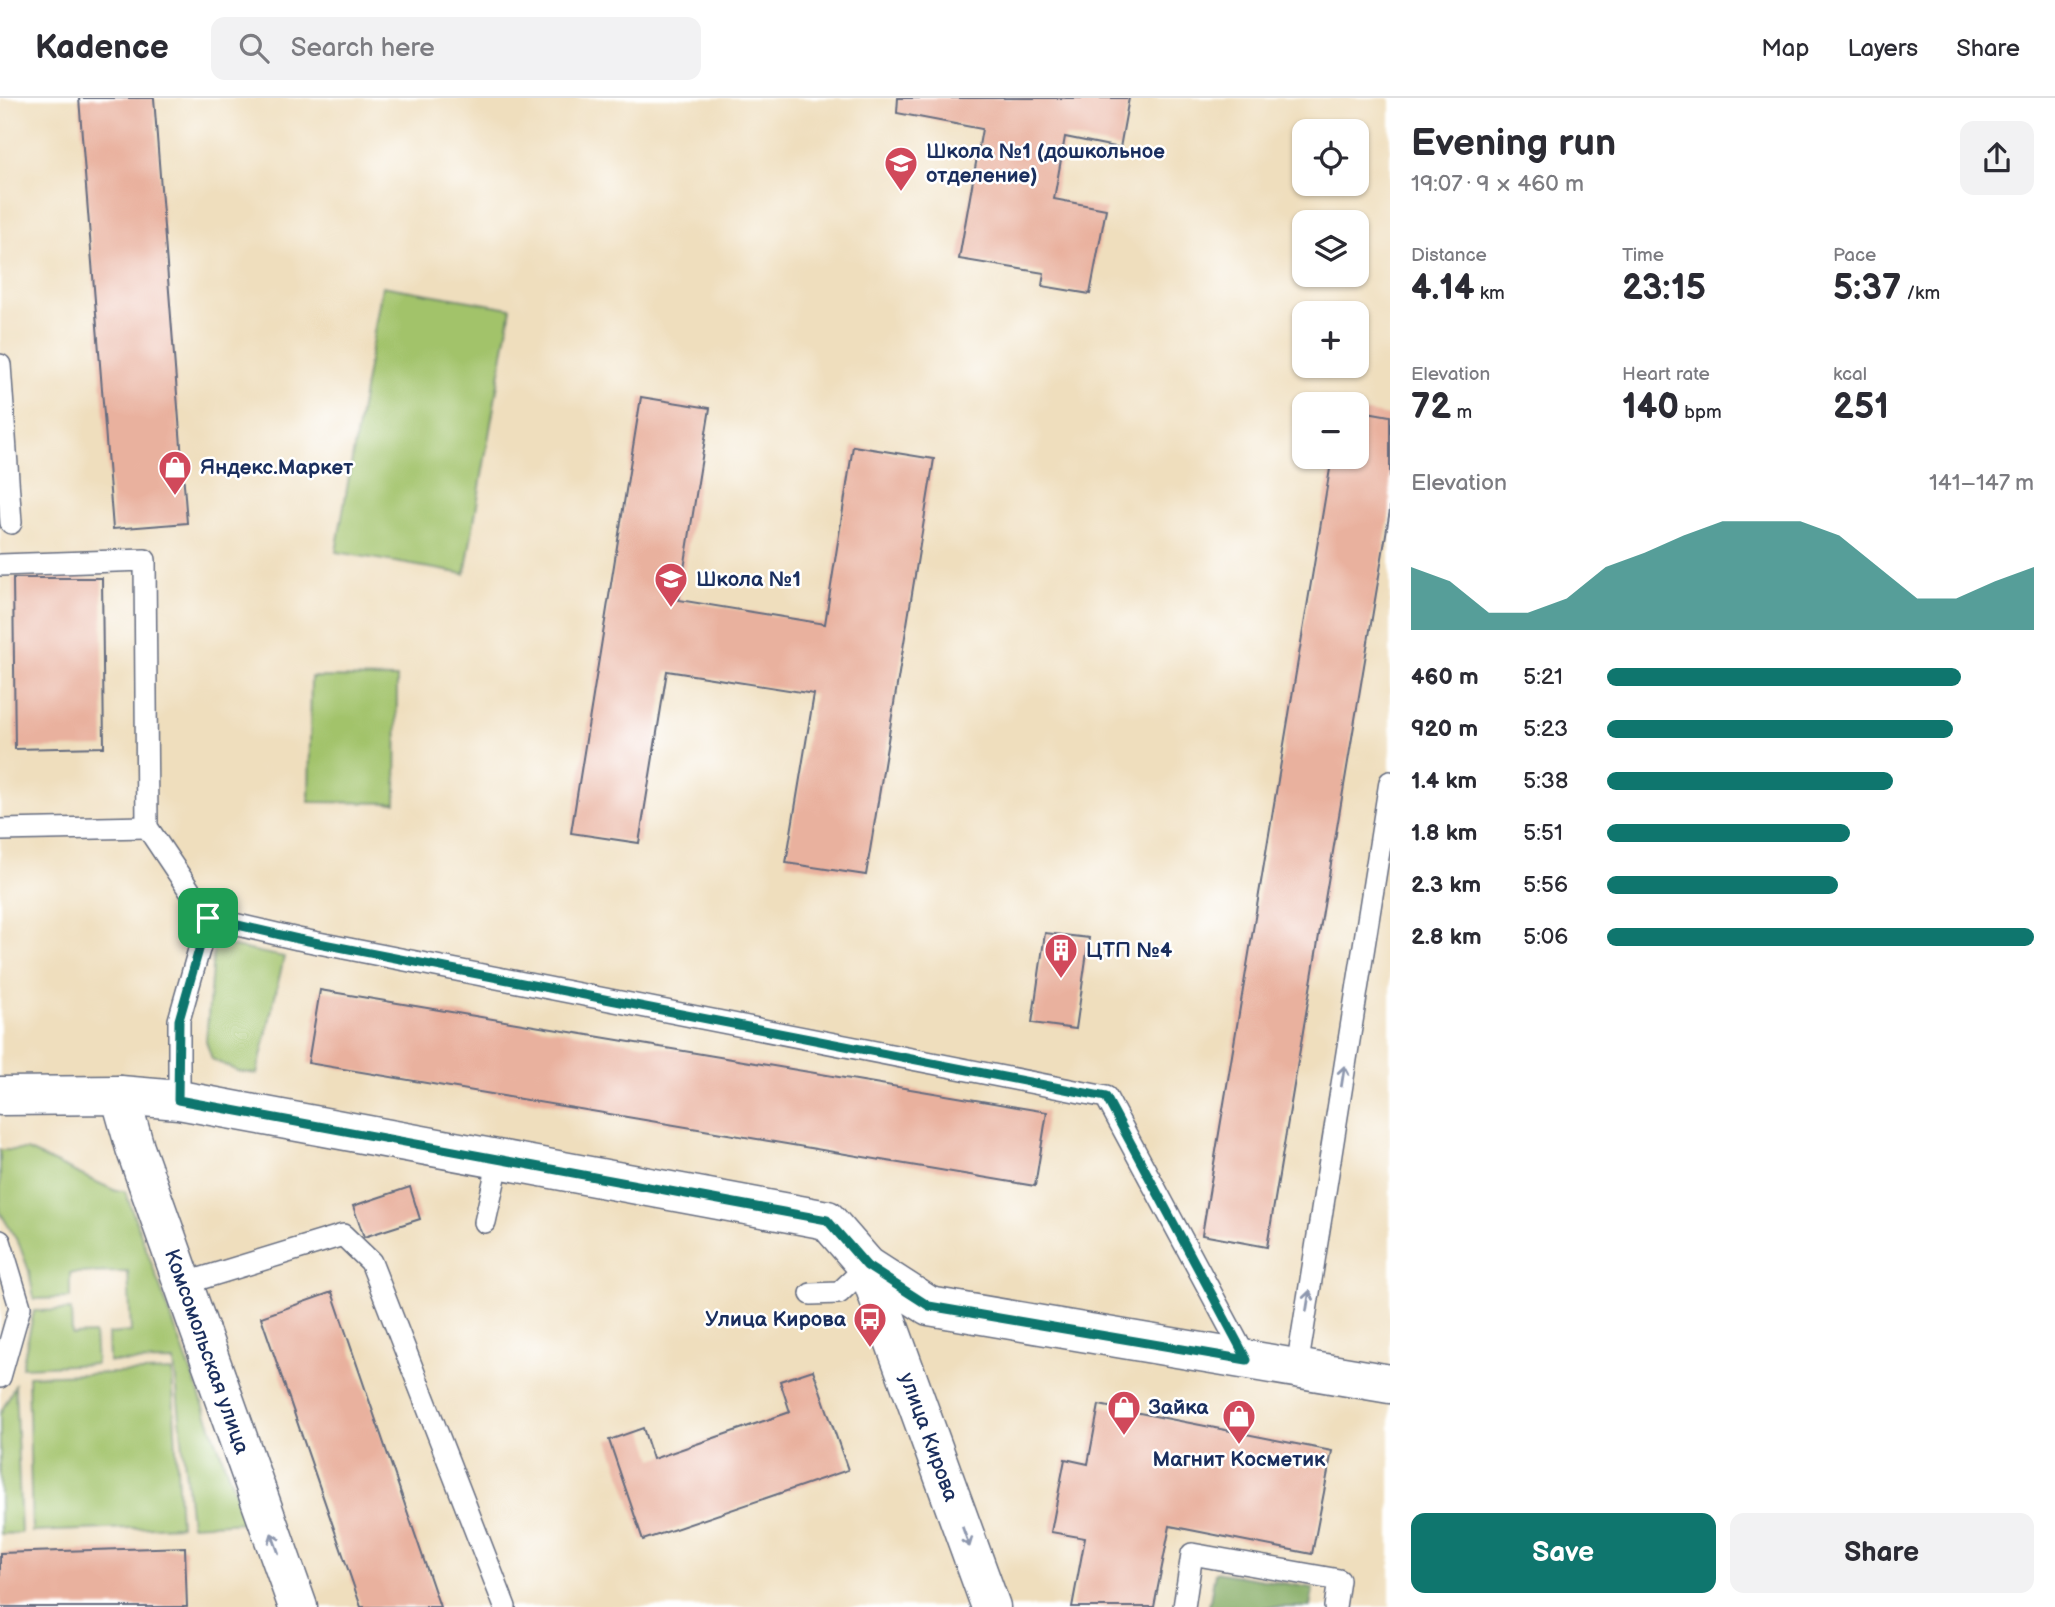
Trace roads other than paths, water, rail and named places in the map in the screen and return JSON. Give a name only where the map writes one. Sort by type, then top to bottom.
[{"type":"street","points":[[0,1096],[120,1095],[178,1100],[827,1220],[867,1266],[929,1306],[1390,1384]]},
{"type":"street","name":"Комсомольская улица","points":[[120,1095],[135,1148],[290,1604]]},
{"type":"street","name":"улица Кирова","points":[[867,1266],[991,1607]]},
{"type":"lane","points":[[0,365],[11,523]]},
{"type":"lane","points":[[0,565],[145,560],[147,827],[208,918],[298,939],[1106,1097],[1247,1360]]},
{"type":"lane","points":[[1297,1368],[1390,782]]},
{"type":"lane","points":[[0,830],[147,827]]},
{"type":"lane","points":[[178,1100],[179,1020],[208,918]]},
{"type":"lane","points":[[485,1222],[499,1159]]},
{"type":"lane","points":[[183,1284],[343,1235],[371,1262],[505,1607]]},
{"type":"lane","points":[[0,1241],[20,1307],[0,1377]]},
{"type":"lane","points":[[811,1294],[839,1293],[867,1266]]},
{"type":"lane","points":[[1184,1607],[1192,1554],[1339,1580],[1335,1607]]},
{"type":"place","name":"Школа №1 (дошкольное отделение)","points":[[901,193]]},
{"type":"place","name":"Яндекс.Маркет","points":[[175,497]]},
{"type":"place","name":"Школа №1","points":[[671,609]]},
{"type":"place","name":"ЦТП №4","points":[[1061,980]]},
{"type":"place","name":"Улица Кирова","points":[[870,1349]]},
{"type":"place","name":"Зайка","points":[[1124,1437]]},
{"type":"place","name":"Магнит Косметик","points":[[1239,1446]]}]
